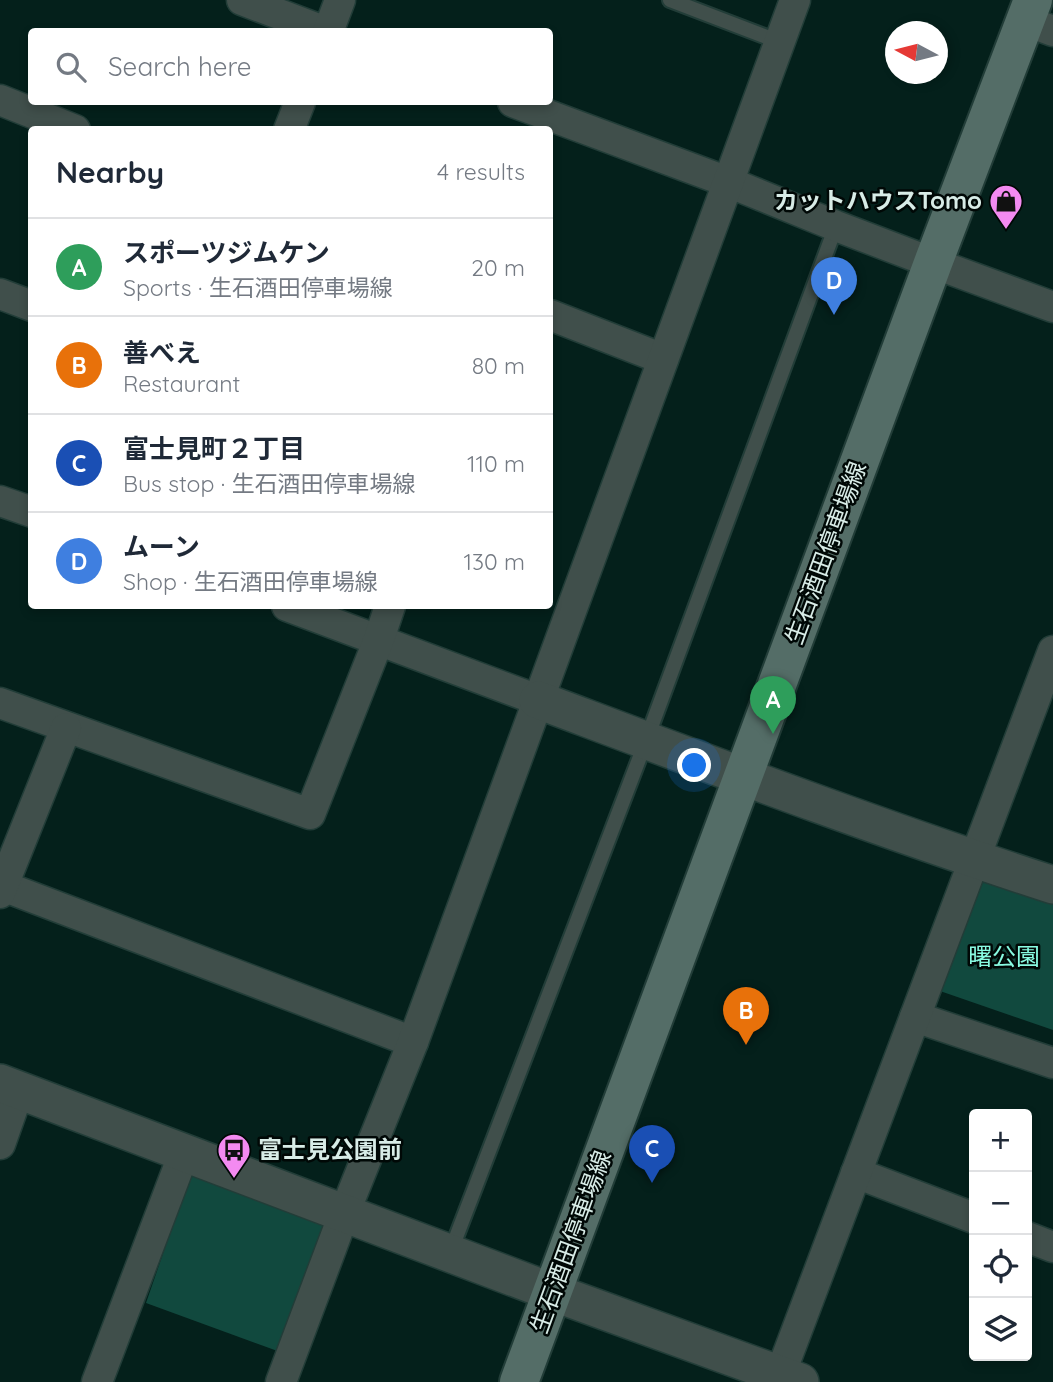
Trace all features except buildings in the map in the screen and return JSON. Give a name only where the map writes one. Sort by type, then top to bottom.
[{"type":"main road","name":"生石酒田停車場線","points":[[519,1382],[933,263],[1037,17]]},
{"type":"street","points":[[242,0],[316,28]]},
{"type":"street","points":[[329,28],[340,0]]},
{"type":"street","points":[[281,1382],[344,1214],[414,1042],[795,0]]},
{"type":"street","points":[[0,100],[65,126]]},
{"type":"street","points":[[291,126],[299,105]]},
{"type":"street","points":[[521,105],[1053,307]]},
{"type":"street","points":[[0,294],[28,304]]},
{"type":"street","points":[[553,316],[663,359]]},
{"type":"street","points":[[0,501],[28,511]]},
{"type":"street","points":[[295,609],[744,777],[1053,885]]},
{"type":"street","points":[[0,703],[310,814],[389,609]]},
{"type":"street","points":[[0,1144],[9,1087],[450,1254],[790,1378],[856,1173],[974,859],[1048,682],[1053,651]]},
{"type":"street","points":[[66,728],[1,888],[414,1042]]},
{"type":"street","points":[[915,1017],[1053,1063]]},
{"type":"street","points":[[97,1382],[184,1153]]},
{"type":"street","points":[[856,1173],[969,1216]]},
{"type":"street","points":[[1032,1239],[1053,1247]]},
{"type":"lane","points":[[670,0],[780,41]]},
{"type":"lane","points":[[450,1254],[646,741],[836,226]]},
{"type":"green space","name":"曙公園","points":[[983,869],[1053,892],[1053,1030],[940,991]]},
{"type":"green space","points":[[191,1172],[330,1228],[283,1353],[146,1303]]},
{"type":"place","name":"カットハウスTomo","points":[[1006,231]]},
{"type":"place","name":"ムーン","points":[[834,315]]},
{"type":"place","name":"スポーツジムケン","points":[[773,734]]},
{"type":"place","name":"善べえ","points":[[746,1045]]},
{"type":"place","name":"富士見公園前","points":[[234,1180]]},
{"type":"place","name":"富士見町２丁目","points":[[652,1183]]}]
